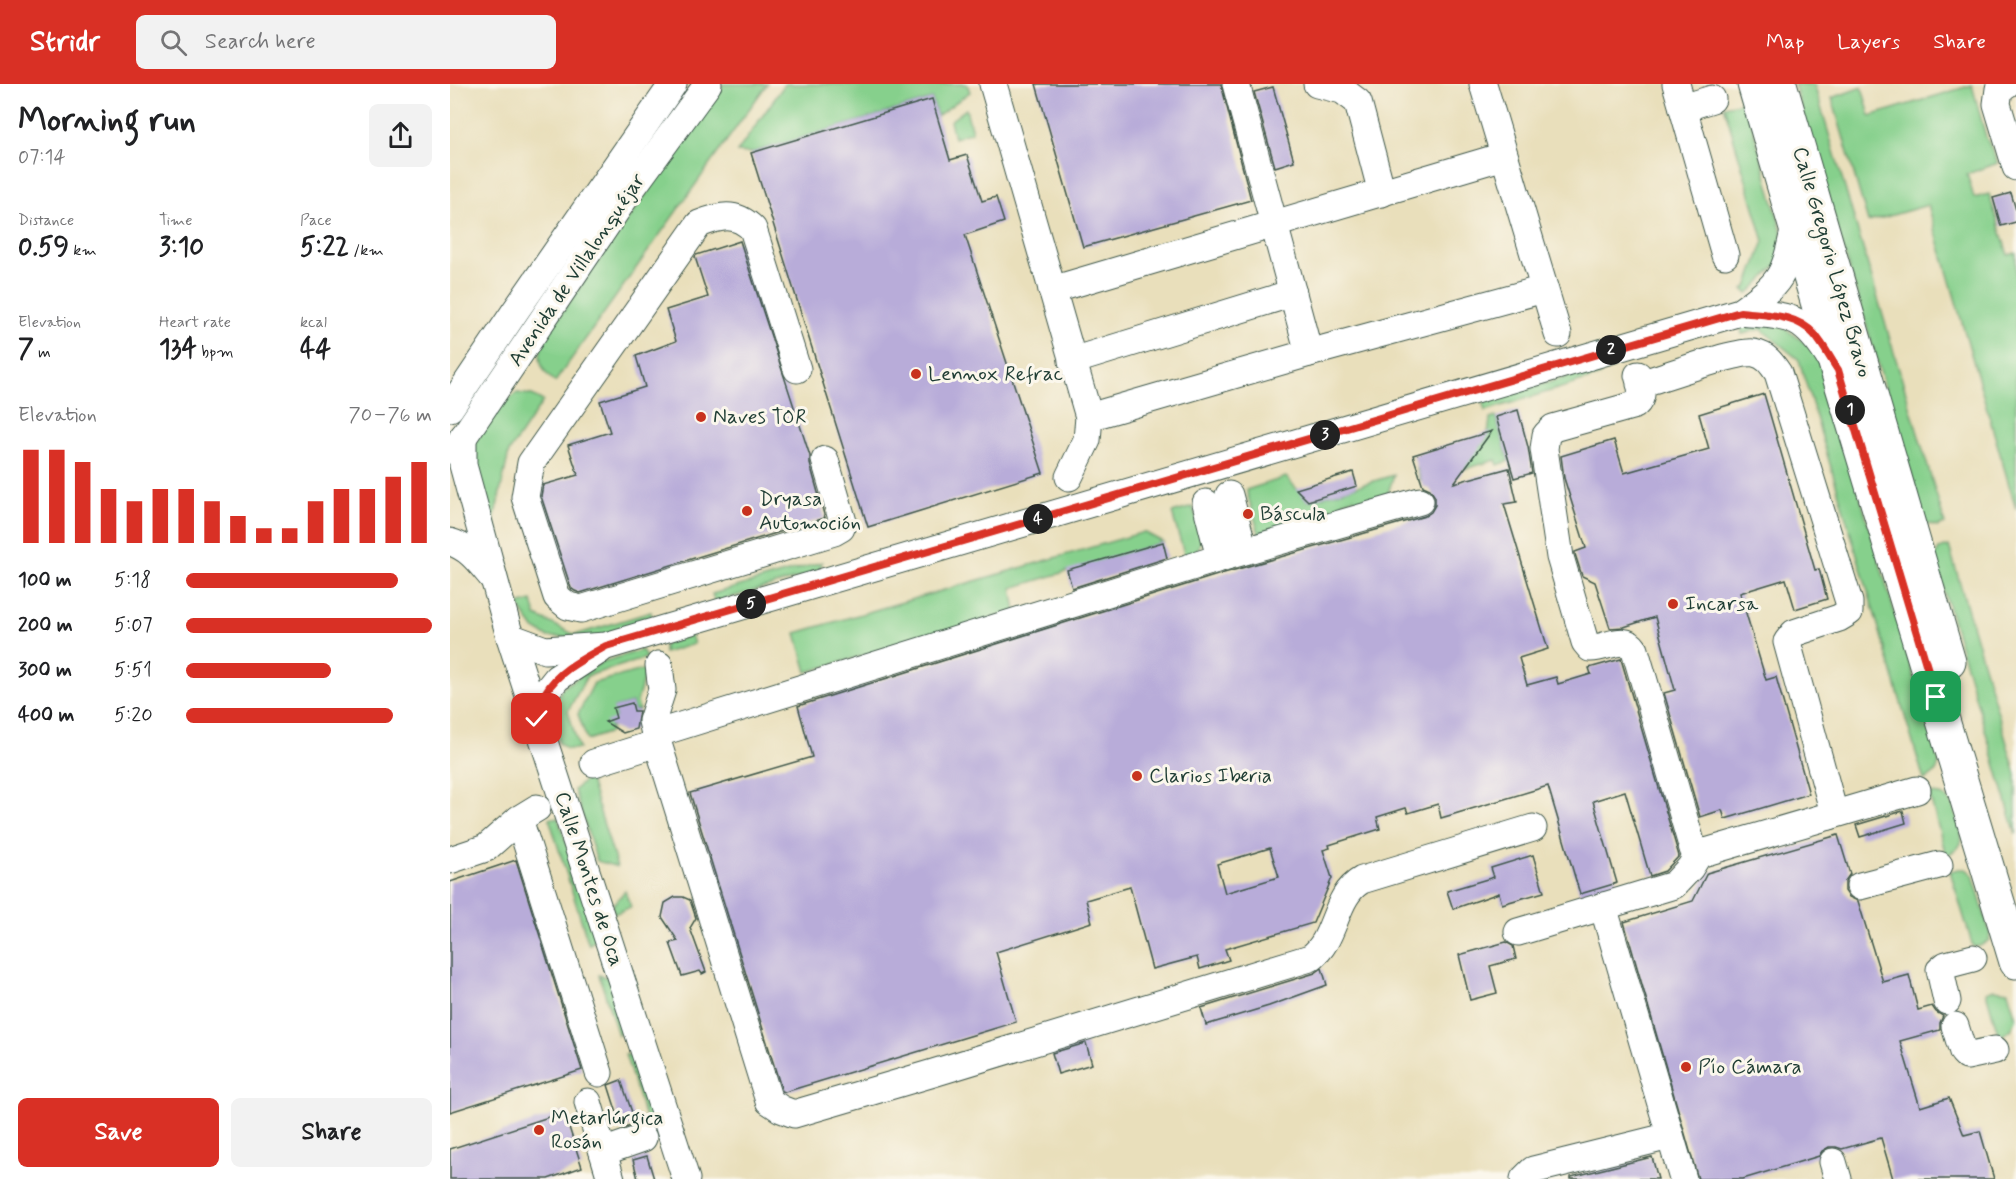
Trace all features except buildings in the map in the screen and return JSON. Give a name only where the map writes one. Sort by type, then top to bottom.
[{"type":"main road","name":"Calle Gregorio López Bravo","points":[[1754,84],[2016,962]]},
{"type":"main road","name":"Calle Gregorio López Bravo","points":[[1780,84],[2016,888]]},
{"type":"street","name":"Avenida de Villalonquéjar","points":[[450,408],[673,84]]},
{"type":"street","name":"Avenida de Villalonquéjar","points":[[457,447],[624,199],[708,84]]},
{"type":"street","points":[[993,84],[1089,417],[1087,440],[1069,477]]},
{"type":"street","points":[[1236,84],[1309,353]]},
{"type":"street","points":[[1317,84],[1342,90],[1358,102],[1382,193]]},
{"type":"street","points":[[1483,84],[1558,334]]},
{"type":"street","points":[[2007,84],[1999,89],[1997,104],[2016,167]]},
{"type":"street","points":[[1712,99],[1679,96],[1725,255]]},
{"type":"street","points":[[1052,290],[1275,226],[1504,156]]},
{"type":"street","points":[[797,369],[753,229],[745,221],[733,216],[715,218],[699,224],[566,402],[531,462],[525,497],[557,597],[568,606],[581,609],[701,580],[827,541],[843,522],[825,460]]},
{"type":"street","points":[[510,637],[545,650],[606,646],[1740,312],[1770,290],[1780,279],[1787,265],[1795,226]]},
{"type":"street","points":[[1089,417],[1309,353],[1544,289]]},
{"type":"street","points":[[1072,361],[1293,293]]},
{"type":"street","points":[[1740,312],[1801,322],[1815,334],[1838,370]]},
{"type":"street","points":[[1829,816],[1832,806],[1788,642],[1794,633],[1839,618],[1849,612],[1849,602],[1778,373],[1764,356],[1752,352],[1735,355],[1639,380],[1642,393],[1640,401],[1635,405],[1553,428],[1546,435],[1544,449],[1560,557],[1585,642],[1590,648],[1596,648],[1625,641],[1635,650],[1693,849],[1706,852],[1829,816],[1917,790]]},
{"type":"street","name":"Calle Montes de Oca","points":[[457,447],[464,465],[510,637],[686,1179]]},
{"type":"street","points":[[1218,499],[1232,555]]},
{"type":"street","points":[[594,763],[656,739],[1232,555],[1420,501]]},
{"type":"street","name":"Calle Montes de Oca","points":[[450,542],[471,552],[494,579]]},
{"type":"street","points":[[537,719],[545,693],[557,678],[606,646]]},
{"type":"street","points":[[659,665],[662,690],[652,721],[656,739],[770,1101],[794,1114],[1311,958],[1323,947],[1354,884],[1533,828]]},
{"type":"street","points":[[450,860],[486,848],[528,813],[577,969],[602,1058]]},
{"type":"street","points":[[1518,932],[1674,885],[1690,868],[1700,852]]},
{"type":"street","points":[[1860,886],[1939,866]]},
{"type":"street","points":[[1603,906],[1683,1179]]},
{"type":"street","points":[[1973,958],[1946,965],[1940,970],[1963,1052],[1967,1056],[1995,1050]]},
{"type":"street","points":[[588,1102],[611,1179]]},
{"type":"street","points":[[1524,1179],[1533,1170],[1670,1136]]},
{"type":"street","points":[[603,1152],[643,1138]]},
{"type":"green space","points":[[723,84],[767,84],[555,382],[541,363],[544,338]]},
{"type":"green space","points":[[785,84],[967,84],[970,92],[937,116],[932,99],[751,153],[737,152]]},
{"type":"green space","points":[[1794,84],[1814,84],[1945,524],[1937,527],[1926,524]]},
{"type":"green space","points":[[1972,85],[1986,137],[1998,163],[1967,174],[1974,198],[1989,194],[2008,255],[2016,253],[2016,509],[1928,205],[1868,222],[1832,98],[1862,87],[1870,116]]},
{"type":"green space","points":[[1742,102],[1747,107],[1783,236],[1780,262],[1748,294],[1743,289],[1747,287],[1764,241],[1724,106]]},
{"type":"green space","points":[[966,109],[972,132],[954,138],[950,121]]},
{"type":"green space","points":[[1778,323],[1817,352],[1939,762],[1934,774],[1924,780],[1799,360],[1761,329],[1742,334],[1740,325]]},
{"type":"green space","points":[[1598,368],[1600,376],[1485,411],[1483,404],[1486,401]]},
{"type":"green space","points":[[517,393],[532,395],[543,401],[509,452],[494,520],[510,577],[506,579],[475,462],[475,442],[499,406]]},
{"type":"green space","points":[[1496,417],[1509,461],[1498,465],[1496,460],[1421,481],[1417,469],[1454,459],[1479,447],[1487,437],[1490,419]]},
{"type":"green space","points":[[1394,475],[1385,502],[1358,509],[1354,498],[1344,501],[1348,512],[1260,536],[1246,490],[1286,477],[1308,501]]},
{"type":"green space","points":[[1193,507],[1201,536],[1198,549],[1186,560],[1172,513]]},
{"type":"green space","points":[[1144,532],[1163,542],[1012,588],[1016,611],[807,672],[796,633]]},
{"type":"green space","points":[[1949,546],[2016,774],[2016,834],[1934,558],[1939,549]]},
{"type":"green space","points":[[822,562],[820,572],[715,602],[712,594]]},
{"type":"green space","points":[[532,601],[536,616],[575,635],[651,612],[653,621],[595,638],[548,637],[533,628],[518,605]]},
{"type":"green space","points":[[691,635],[694,644],[664,653],[664,646],[667,643]]},
{"type":"green space","points":[[642,650],[646,658],[587,676],[568,711],[579,749],[567,749],[559,743],[553,721],[555,704],[562,688],[602,662]]},
{"type":"green space","points":[[646,669],[637,702],[639,710],[634,711],[632,703],[614,708],[616,718],[613,726],[610,727],[611,732],[587,740],[578,714],[594,683]]},
{"type":"green space","points":[[589,777],[617,867],[597,861],[574,790]]},
{"type":"green space","points":[[1929,794],[1947,798],[1958,819],[1961,843],[1957,849],[1946,855]]},
{"type":"green space","points":[[549,818],[558,818],[597,937],[589,945]]},
{"type":"green space","points":[[1966,869],[1973,875],[1990,933],[1989,940],[1980,946],[1973,947],[1950,871]]},
{"type":"green space","points":[[625,891],[631,907],[614,914],[612,906]]},
{"type":"green space","points":[[599,975],[610,978],[625,1026],[618,1035]]},
{"type":"green space","points":[[1994,989],[2008,991],[2016,1019],[2011,1030],[1999,1037],[1986,992]]},
{"type":"green space","points":[[625,1054],[636,1057],[655,1118],[647,1124]]},
{"type":"place","name":"Lennox Refrac","points":[[916,374]]},
{"type":"place","name":"Naves TOR","points":[[701,417]]},
{"type":"place","name":"Dryasa Automoción","points":[[747,511]]},
{"type":"place","name":"Báscula","points":[[1248,514]]},
{"type":"place","name":"Incarsa","points":[[1673,604]]},
{"type":"place","name":"Clarios Iberia","points":[[1137,776]]},
{"type":"place","name":"Pío Cámara","points":[[1686,1067]]},
{"type":"place","name":"Metarlúrgica Rosán","points":[[539,1130]]},
{"type":"route","points":[[537,719],[545,693],[557,678],[606,646],[1740,312],[1789,318],[1801,322],[1815,334],[1838,370],[1936,697]]}]
